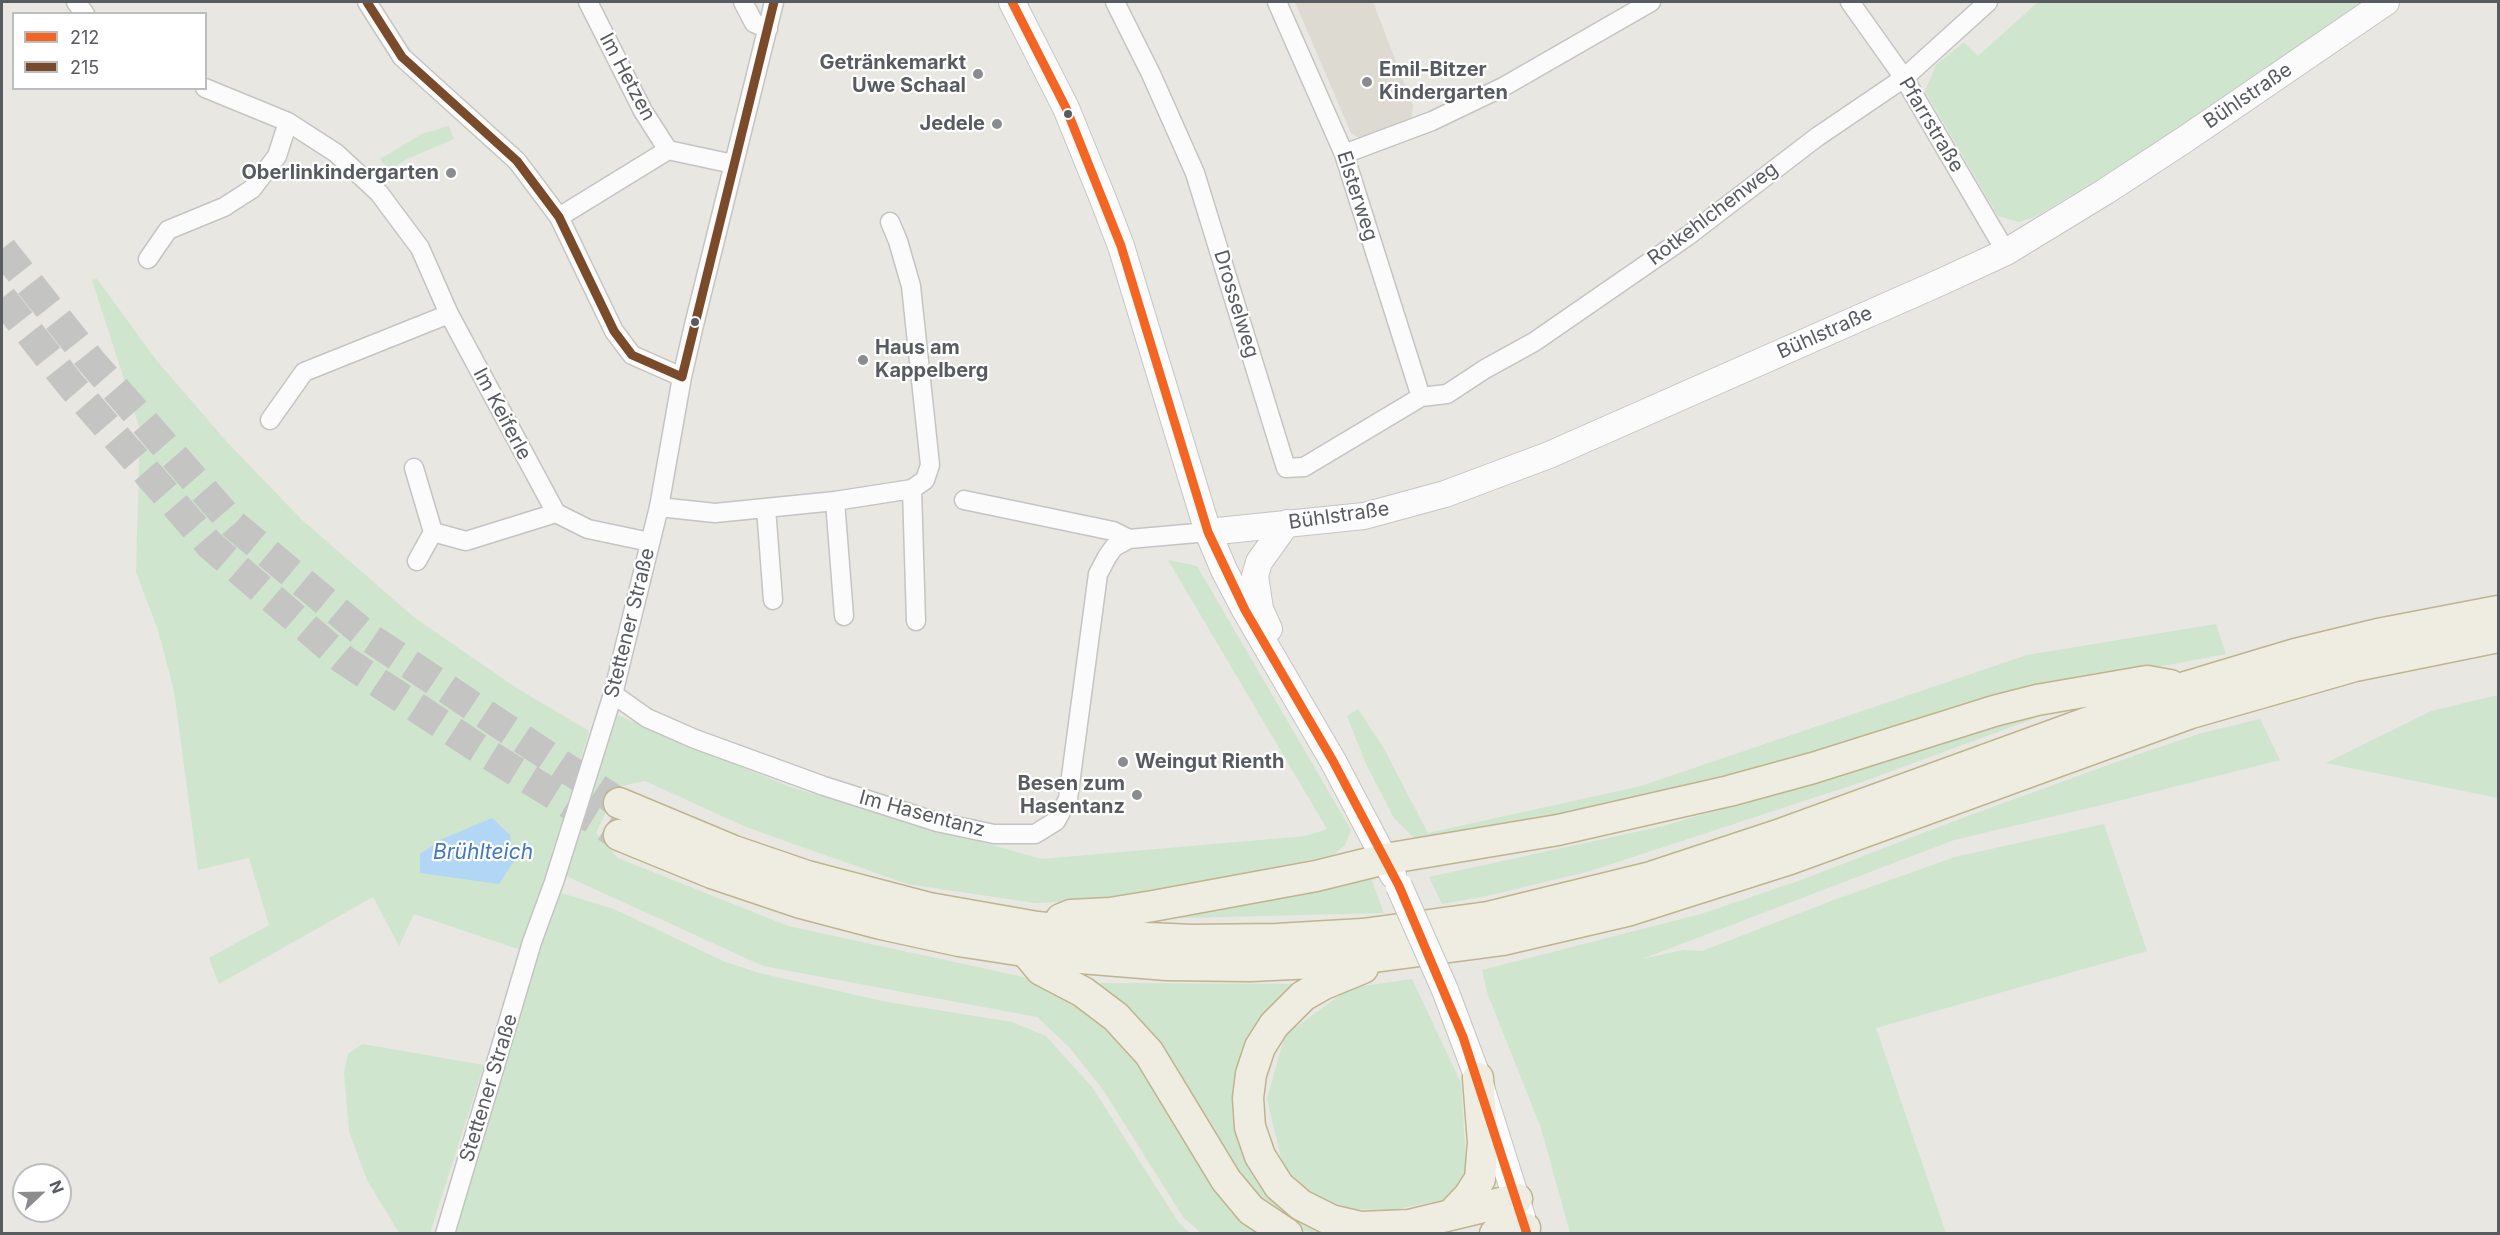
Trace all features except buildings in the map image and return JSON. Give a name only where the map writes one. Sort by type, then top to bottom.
[{"type":"highway","points":[[619,835],[712,873],[801,903],[881,924],[1031,940],[1277,939],[1400,930],[1517,911],[1641,879],[1734,851],[2185,687],[2347,642],[2499,611]]},
{"type":"highway","points":[[619,803],[734,851],[807,876],[929,908],[1031,940],[1124,963],[1209,967],[1292,965],[1383,957],[1503,940],[1638,908],[1790,859],[2110,741],[2201,710],[2344,669],[2438,648],[2499,638]]},
{"type":"highway","points":[[1031,940],[1071,915],[1110,913],[1316,876],[1385,859],[1558,830],[1729,791],[2037,700],[2147,681],[2185,687]]},
{"type":"highway","points":[[1031,940],[1041,970],[1083,992],[1116,1017],[1149,1053],[1226,1180],[1251,1210],[1287,1233]]},
{"type":"highway","points":[[1383,957],[1303,996],[1274,1025],[1260,1047],[1251,1074],[1248,1098],[1250,1127],[1260,1156],[1279,1186],[1301,1205],[1331,1220],[1361,1227],[1408,1225],[1517,1199]]},
{"type":"highway","points":[[1451,1215],[1469,1196],[1480,1179],[1483,1142],[1478,1078]]},
{"type":"highway","points":[[1496,1233],[1526,1231]]},
{"type":"main road","points":[[1012,2],[1066,108],[1109,214],[1208,532],[1245,610],[1307,717],[1399,886],[1445,990],[1478,1078],[1526,1231]]},
{"type":"main road","name":"Bühlstraße","points":[[1208,532],[1364,516],[1445,494],[1539,459],[2006,252],[2184,140],[2386,2]]},
{"type":"main road","points":[[1287,523],[1259,562],[1255,576],[1260,609],[1307,717]]},
{"type":"street","points":[[367,2],[402,57],[517,161],[560,217],[614,331],[632,355],[682,377]]},
{"type":"street","name":"Im Hetzen","points":[[588,2],[643,111],[668,150]]},
{"type":"street","points":[[742,2],[754,23],[768,29]]},
{"type":"street","name":"Stettener Straße","points":[[445,1233],[532,942],[554,882],[613,694],[659,507],[682,377],[774,2]]},
{"type":"street","name":"Drosselweg","points":[[1115,2],[1151,74],[1195,173],[1286,468],[1304,467],[1421,397]]},
{"type":"street","name":"Elsterweg","points":[[1277,2],[1344,154],[1421,397]]},
{"type":"street","points":[[1344,154],[1432,121],[1503,87],[1651,2]]},
{"type":"street","name":"Pfarrstraße","points":[[1850,2],[1904,78],[2006,252]]},
{"type":"street","name":"Rotkehlchenweg","points":[[1421,397],[1447,394],[1485,369],[1534,342],[1689,235],[1817,137],[1904,78],[1988,2]]},
{"type":"street","name":"Im Keiferle","points":[[207,89],[288,122],[336,153],[380,193],[420,248],[449,314],[556,513]]},
{"type":"street","points":[[148,259],[168,230],[224,207],[252,189],[277,156],[288,122]]},
{"type":"street","points":[[560,217],[668,150],[733,164]]},
{"type":"street","points":[[659,507],[715,513],[835,501],[912,489],[925,480],[930,465],[911,286],[890,222]]},
{"type":"street","points":[[270,420],[304,372],[449,314]]},
{"type":"street","points":[[414,468],[433,532],[417,561]]},
{"type":"street","points":[[912,489],[916,621]]},
{"type":"street","points":[[964,500],[1113,531],[1129,539],[1208,532]]},
{"type":"street","points":[[835,501],[844,616]]},
{"type":"street","points":[[766,508],[773,600]]},
{"type":"street","points":[[433,532],[466,541],[556,513],[588,529],[650,542]]},
{"type":"street","name":"Im Hasentanz","points":[[613,694],[647,718],[824,786],[937,822],[994,834],[1035,834],[1056,821],[1068,799],[1098,574],[1114,547],[1129,539]]},
{"type":"shaded area","name":"Emil-Bitzer Kindergarten","points":[[1295,2],[1373,2],[1413,106],[1411,120],[1360,138],[1351,133]]},
{"type":"green space","points":[[2038,2],[2368,2],[2158,143],[2035,217],[2019,222],[1998,216],[1925,91],[1936,65],[1964,42],[1978,56]]},
{"type":"green space","points":[[449,126],[454,139],[407,159],[389,170],[380,159],[422,134]]},
{"type":"green space","points":[[97,279],[157,361],[227,442],[301,519],[415,618],[515,687],[589,731],[547,876],[521,950],[414,914],[399,946],[373,897],[219,984],[209,958],[269,925],[249,858],[198,870],[174,691],[158,630],[136,572],[140,429],[92,280]]},
{"type":"green space","points":[[1168,560],[1197,566],[1351,830],[1345,845],[1333,855],[1113,900],[1035,903],[907,884],[746,827],[645,781],[618,787],[596,833],[618,858],[788,926],[1028,978],[1103,1020],[1155,1077],[1267,1233],[1201,1233],[1183,1217],[1104,1091],[1070,1048],[1037,1017],[763,966],[566,876],[615,714],[790,787],[1041,859],[1306,836],[1327,829]]},
{"type":"green space","points":[[2216,624],[2226,654],[2152,668],[1894,731],[1671,792],[1424,842],[1412,836],[1394,818],[1366,764],[1347,716],[1358,709],[1383,747],[1428,833],[1641,786],[2027,655]]},
{"type":"green space","points":[[2498,695],[2498,798],[2326,763],[2431,711]]},
{"type":"green space","points":[[2079,702],[1862,782],[1590,871],[1487,896],[1442,904],[1429,877],[1663,826],[1783,791],[1893,754]]},
{"type":"green space","points":[[2260,719],[2280,760],[1954,840],[1642,959],[1683,950],[1702,951],[1834,900],[1955,857],[2104,824],[2147,951],[1876,1028],[1946,1233],[1570,1233],[1541,1128],[1488,995],[1482,970],[1701,914],[1801,880],[2136,755],[2202,733]]},
{"type":"green space","points":[[1370,875],[1384,913],[1145,919]]},
{"type":"green space","points":[[561,893],[614,909],[723,961],[759,973],[887,1002],[1012,1022],[1046,1036],[1092,1087],[1179,1223],[1190,1233],[449,1234],[536,946]]},
{"type":"green space","points":[[1412,979],[1461,1083],[1467,1177],[1443,1200],[1392,1210],[1351,1209],[1319,1201],[1283,1166],[1267,1099],[1285,1035],[1350,988]]},
{"type":"green space","points":[[1093,983],[1301,984],[1250,1037],[1232,1114],[1255,1174],[1346,1233],[1316,1233],[1301,1230],[1244,1186]]},
{"type":"green space","points":[[362,1044],[484,1065],[430,1233],[399,1233],[367,1180],[349,1131],[344,1073],[348,1054]]},
{"type":"water","name":"Brühlteich","points":[[492,818],[510,835],[514,861],[499,884],[420,873],[420,854],[442,839]]},
{"type":"tunnel","points":[[2,249],[91,361],[234,525],[367,636],[619,803]]},
{"type":"tunnel","points":[[2,298],[70,384],[210,545],[344,660],[478,748],[619,835]]},
{"type":"transit line","name":"215","points":[[367,2],[402,57],[517,161],[559,217],[614,331],[632,355],[682,377]]},
{"type":"transit line","name":"215","points":[[682,377],[774,2]]},
{"type":"transit line","name":"212","points":[[1012,2],[1066,108],[1121,246],[1208,532],[1245,610],[1333,761],[1399,886],[1463,1037],[1527,1234]]},
{"type":"place","name":"Getränkemarkt Uwe Schaal","points":[[978,74]]},
{"type":"place","name":"Emil-Bitzer Kindergarten","points":[[1367,82]]},
{"type":"place","name":"Jedele","points":[[997,124]]},
{"type":"place","name":"Oberlinkindergarten","points":[[451,173]]},
{"type":"place","name":"Haus am Kappelberg","points":[[863,360]]},
{"type":"place","name":"Weingut Rienth","points":[[1123,762]]},
{"type":"place","name":"Besen zum Hasentanz","points":[[1137,795]]}]
